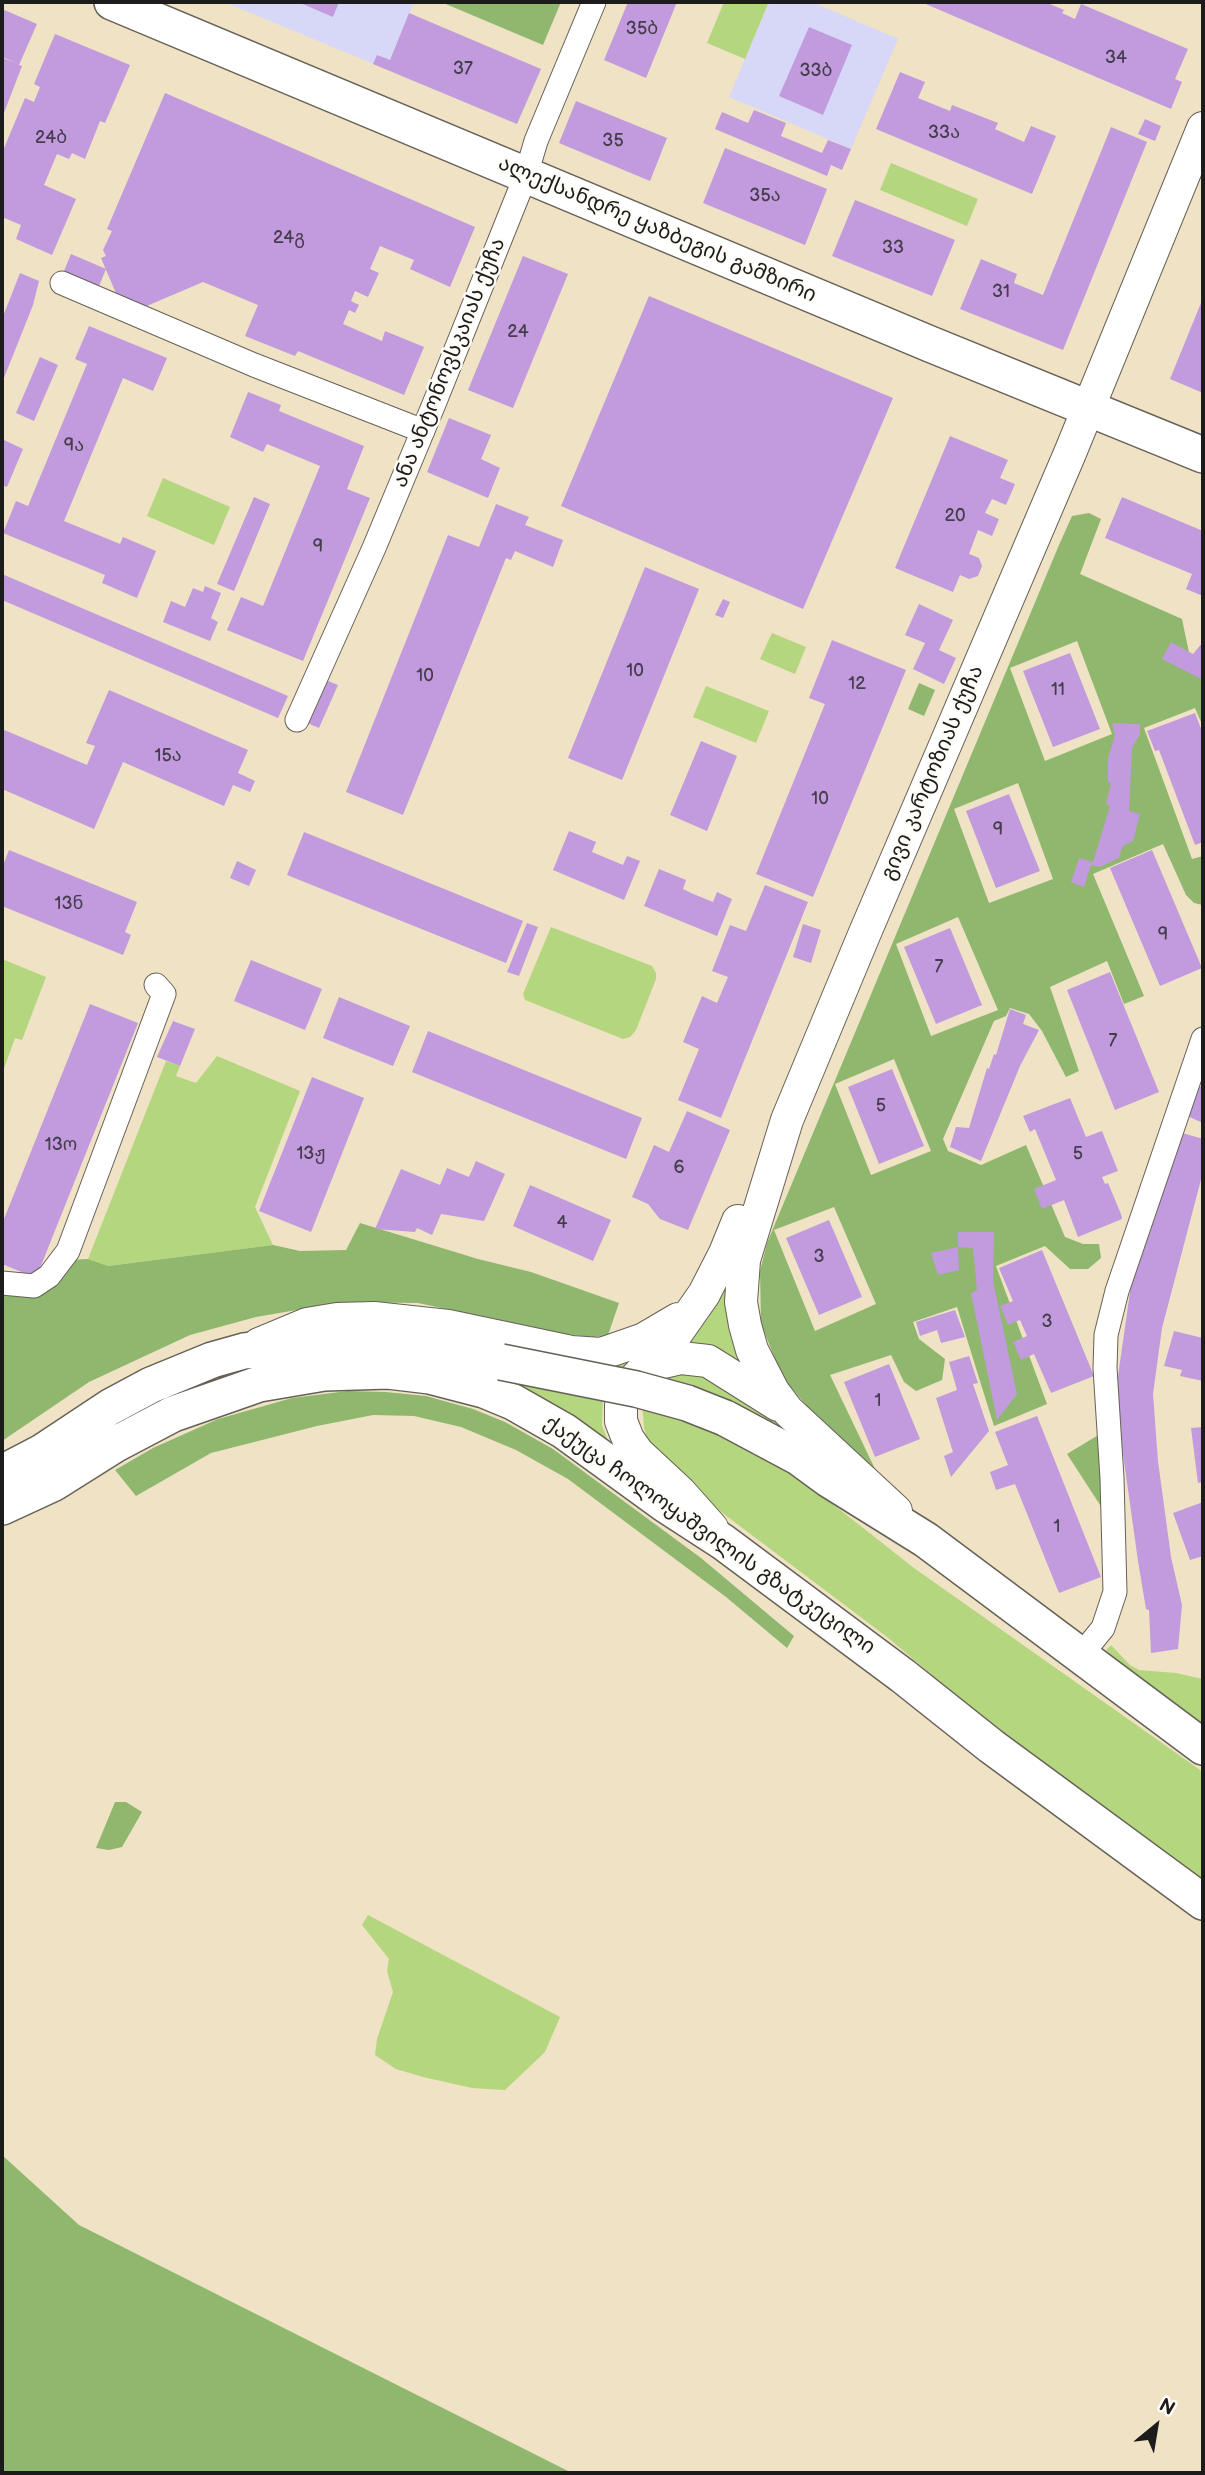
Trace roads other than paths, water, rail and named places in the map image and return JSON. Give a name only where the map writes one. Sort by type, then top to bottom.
[{"type":"main road","name":"ალექსანდრე ყაზბეგის გამზირი","points":[[112,2],[1203,455]]},
{"type":"main road","name":"გივი კარტოზიას ქუჩა","points":[[1203,128],[1088,409],[864,934],[780,1139],[744,1260],[741,1302],[752,1350],[763,1373],[788,1411],[926,1540],[1203,1747]]},
{"type":"main road","name":"გივი კარტოზიას ქუჩა","points":[[723,1542],[680,1492],[638,1453],[628,1439],[621,1421],[621,1405],[626,1391],[694,1309],[715,1275],[750,1190],[780,1139]]},
{"type":"main road","points":[[2,1473],[151,1385],[212,1360],[244,1351],[307,1324],[337,1319],[374,1318],[448,1326],[571,1352],[601,1354],[645,1339],[694,1309]]},
{"type":"main road","points":[[244,1351],[320,1343],[381,1343],[434,1348],[648,1392],[725,1418],[798,1457],[828,1479],[926,1540]]},
{"type":"main road","points":[[648,1366],[681,1358],[708,1361],[788,1411]]},
{"type":"main road","name":"ქაქუცა ჩოლოყაშვილის გზატკეცილი","points":[[2,1507],[54,1483],[146,1427],[208,1400],[259,1384],[290,1377],[358,1370],[388,1371],[460,1382],[513,1402],[564,1431],[666,1506],[723,1542],[893,1668],[991,1746],[1203,1902]]},
{"type":"street","name":"ანა ანტონოვსკაიას ქუჩა","points":[[297,720],[423,431],[526,174],[536,141],[594,2]]},
{"type":"street","points":[[62,283],[254,365],[423,431]]},
{"type":"street","points":[[2,1283],[34,1286],[49,1276],[68,1251],[164,994],[156,985]]},
{"type":"street","points":[[1081,1655],[1103,1628],[1115,1592],[1105,1368],[1106,1335],[1117,1291],[1203,1039]]}]
